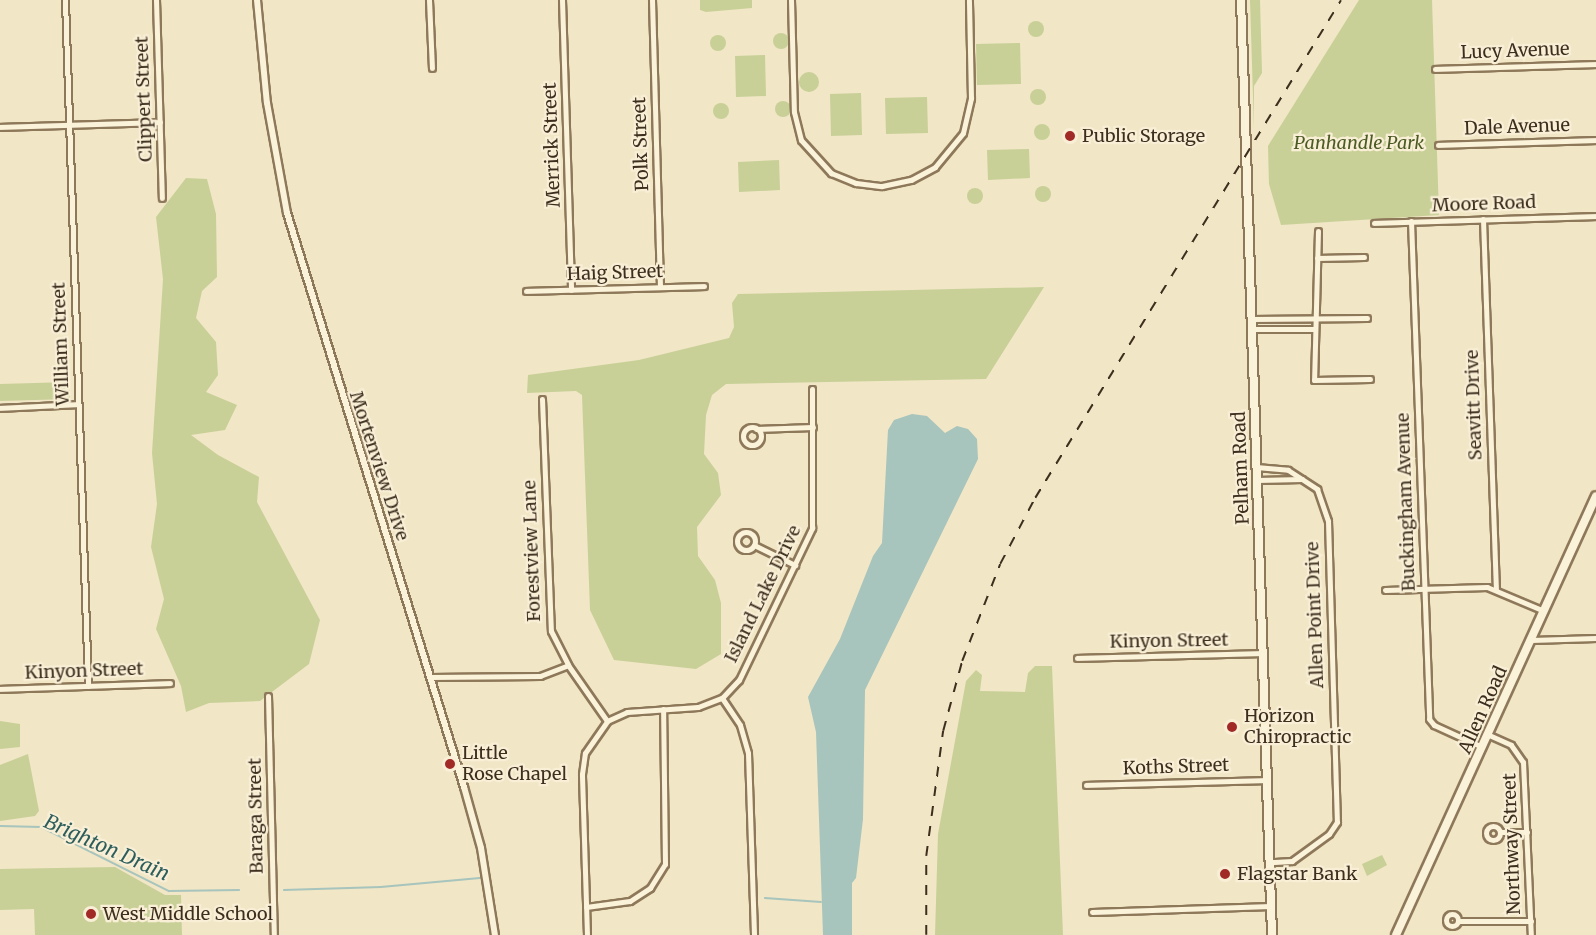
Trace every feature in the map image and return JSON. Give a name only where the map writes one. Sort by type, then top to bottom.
[{"type":"main road","name":"Pelham Road","points":[[1241,0],[1272,935]]},
{"type":"main road","name":"Allen Road","points":[[1396,935],[1596,496]]},
{"type":"street","name":"William Street","points":[[65,0],[88,686]]},
{"type":"street","name":"Clippert Street","points":[[156,0],[162,198]]},
{"type":"street","name":"Mortenview Drive","points":[[257,0],[268,112],[289,223],[477,830],[495,935]]},
{"type":"street","points":[[429,0],[432,68]]},
{"type":"street","name":"Merrick Street","points":[[562,0],[572,290]]},
{"type":"street","name":"Polk Street","points":[[652,0],[660,287]]},
{"type":"street","points":[[791,0],[794,112],[801,140],[831,173],[856,183],[885,186],[911,180],[935,167],[963,133],[971,98],[969,0]]},
{"type":"street","name":"Lucy Avenue","points":[[1435,69],[1596,64]]},
{"type":"street","points":[[0,128],[160,122]]},
{"type":"street","name":"Dale Avenue","points":[[1438,145],[1596,140]]},
{"type":"street","name":"Moore Road","points":[[1374,223],[1596,216]]},
{"type":"street","name":"Seavitt Drive","points":[[1483,219],[1496,590]]},
{"type":"street","name":"Buckingham Avenue","points":[[1411,221],[1430,721],[1483,748]]},
{"type":"street","points":[[1318,231],[1314,380],[1370,379]]},
{"type":"street","points":[[1317,258],[1364,257]]},
{"type":"street","name":"Haig Street","points":[[526,291],[704,286]]},
{"type":"street","points":[[1252,319],[1366,318]]},
{"type":"street","points":[[1252,329],[1314,329]]},
{"type":"street","name":"Island Lake Drive","points":[[722,698],[744,670],[812,528],[815,513],[812,389]]},
{"type":"street","name":"Forestview Lane","points":[[542,399],[549,618],[557,647],[607,721]]},
{"type":"street","points":[[0,408],[78,404]]},
{"type":"street","points":[[756,429],[813,427]]},
{"type":"street","name":"Allen Point Drive","points":[[1256,467],[1281,468],[1317,489],[1327,516],[1337,822],[1329,834],[1292,861],[1270,862]]},
{"type":"street","points":[[1257,480],[1302,479]]},
{"type":"street","points":[[754,545],[795,565]]},
{"type":"street","points":[[1385,590],[1496,590],[1544,611]]},
{"type":"street","points":[[1531,640],[1596,638]]},
{"type":"street","name":"Kinyon Street","points":[[1077,658],[1262,653]]},
{"type":"street","points":[[430,677],[540,676],[568,665]]},
{"type":"street","name":"Kinyon Street","points":[[0,689],[170,683]]},
{"type":"street","name":"Baraga Street","points":[[268,696],[274,935]]},
{"type":"street","points":[[587,935],[583,763],[590,742],[607,721],[627,712],[698,706],[722,698],[740,725],[748,753],[754,935]]},
{"type":"street","points":[[586,907],[630,901],[650,888],[665,864],[663,709]]},
{"type":"street","name":"Northway Street","points":[[1489,735],[1511,745],[1523,762],[1531,935]]},
{"type":"street","name":"Koths Street","points":[[1086,784],[1267,780]]},
{"type":"street","points":[[1500,832],[1527,832]]},
{"type":"street","points":[[1092,912],[1271,906]]},
{"type":"street","points":[[1458,921],[1530,921]]},
{"type":"green space","points":[[700,0],[752,0],[752,8],[706,12],[700,10]]},
{"type":"green space","points":[[1250,0],[1260,0],[1262,73],[1254,86],[1254,129]]},
{"type":"green space","name":"Panhandle Park","points":[[1359,0],[1432,0],[1439,215],[1281,225],[1269,184],[1268,146]]},
{"type":"green space","points":[[1033,21],[1039,21],[1044,29],[1042,35],[1033,37],[1028,32],[1028,26]]},
{"type":"green space","points":[[778,33],[784,33],[789,41],[787,47],[778,49],[773,44],[773,38]]},
{"type":"green space","points":[[715,35],[721,35],[726,43],[724,49],[715,51],[710,46],[710,40]]},
{"type":"green space","points":[[1020,43],[1021,84],[977,85],[976,44]]},
{"type":"green space","points":[[765,55],[766,96],[736,97],[735,56]]},
{"type":"green space","points":[[809,72],[816,75],[819,82],[816,89],[809,92],[802,89],[799,82],[802,75]]},
{"type":"green space","points":[[1035,89],[1041,89],[1046,97],[1044,103],[1035,105],[1030,100],[1030,94]]},
{"type":"green space","points":[[861,93],[862,135],[831,136],[830,94]]},
{"type":"green space","points":[[927,97],[928,133],[886,134],[885,98]]},
{"type":"green space","points":[[780,101],[786,101],[791,109],[789,115],[780,117],[775,112],[775,106]]},
{"type":"green space","points":[[718,103],[724,103],[729,111],[727,117],[718,119],[713,114],[713,108]]},
{"type":"green space","points":[[1039,124],[1045,124],[1050,132],[1048,138],[1039,140],[1034,135],[1034,129]]},
{"type":"green space","points":[[1029,149],[1030,178],[988,180],[987,150]]},
{"type":"green space","points":[[779,160],[780,190],[739,192],[738,162]]},
{"type":"green space","points":[[186,178],[207,179],[216,214],[217,277],[202,291],[196,318],[216,342],[218,375],[206,392],[237,405],[225,430],[191,435],[218,455],[259,477],[257,502],[320,620],[309,664],[260,701],[209,703],[186,712],[181,686],[156,629],[164,599],[151,547],[157,504],[152,453],[163,279],[156,217]]},
{"type":"green space","points":[[1040,186],[1046,186],[1051,194],[1049,200],[1040,202],[1035,197],[1035,191]]},
{"type":"green space","points":[[975,188],[981,190],[983,196],[981,202],[975,204],[969,202],[967,196],[969,190]]},
{"type":"green space","points":[[1044,287],[986,379],[726,384],[712,395],[706,415],[704,454],[718,473],[721,495],[697,527],[698,556],[715,580],[721,603],[721,654],[696,669],[614,660],[590,610],[582,395],[576,391],[527,393],[528,375],[639,360],[729,338],[734,327],[732,303],[738,294]]},
{"type":"green space","points":[[70,382],[70,399],[0,401],[0,384]]},
{"type":"green space","points":[[1035,666],[1052,666],[1063,935],[935,935],[938,834],[966,681],[976,670],[982,675],[980,691],[1025,692],[1028,673]]},
{"type":"green space","points":[[0,721],[20,724],[20,747],[0,749]]},
{"type":"green space","points":[[28,754],[39,811],[35,816],[0,821],[0,765]]},
{"type":"green space","points":[[1382,855],[1387,865],[1367,876],[1362,864]]},
{"type":"green space","name":"West Middle School","points":[[115,867],[165,895],[181,895],[182,935],[35,935],[34,909],[0,910],[0,869]]},
{"type":"water","points":[[912,414],[927,416],[945,433],[957,426],[968,429],[977,439],[978,459],[865,690],[863,819],[856,878],[852,883],[852,935],[823,935],[816,732],[808,697],[840,639],[873,556],[882,543],[888,430],[894,420]]},
{"type":"waterway","name":"Brighton Drain","points":[[0,826],[41,827],[169,891],[239,890]]},
{"type":"waterway","name":"Brighton Drain","points":[[284,890],[381,887],[480,878]]},
{"type":"waterway","name":"Brighton Drain","points":[[765,898],[821,902]]},
{"type":"railway","points":[[926,935],[926,856],[943,731],[962,661],[1000,564],[1035,498],[1341,0]]},
{"type":"place","name":"Public Storage","points":[[1070,136]]},
{"type":"place","name":"Horizon Chiropractic","points":[[1232,727]]},
{"type":"place","name":"Little Rose Chapel","points":[[450,764]]},
{"type":"place","name":"Flagstar Bank","points":[[1225,874]]},
{"type":"place","name":"West Middle School","points":[[91,914]]}]
